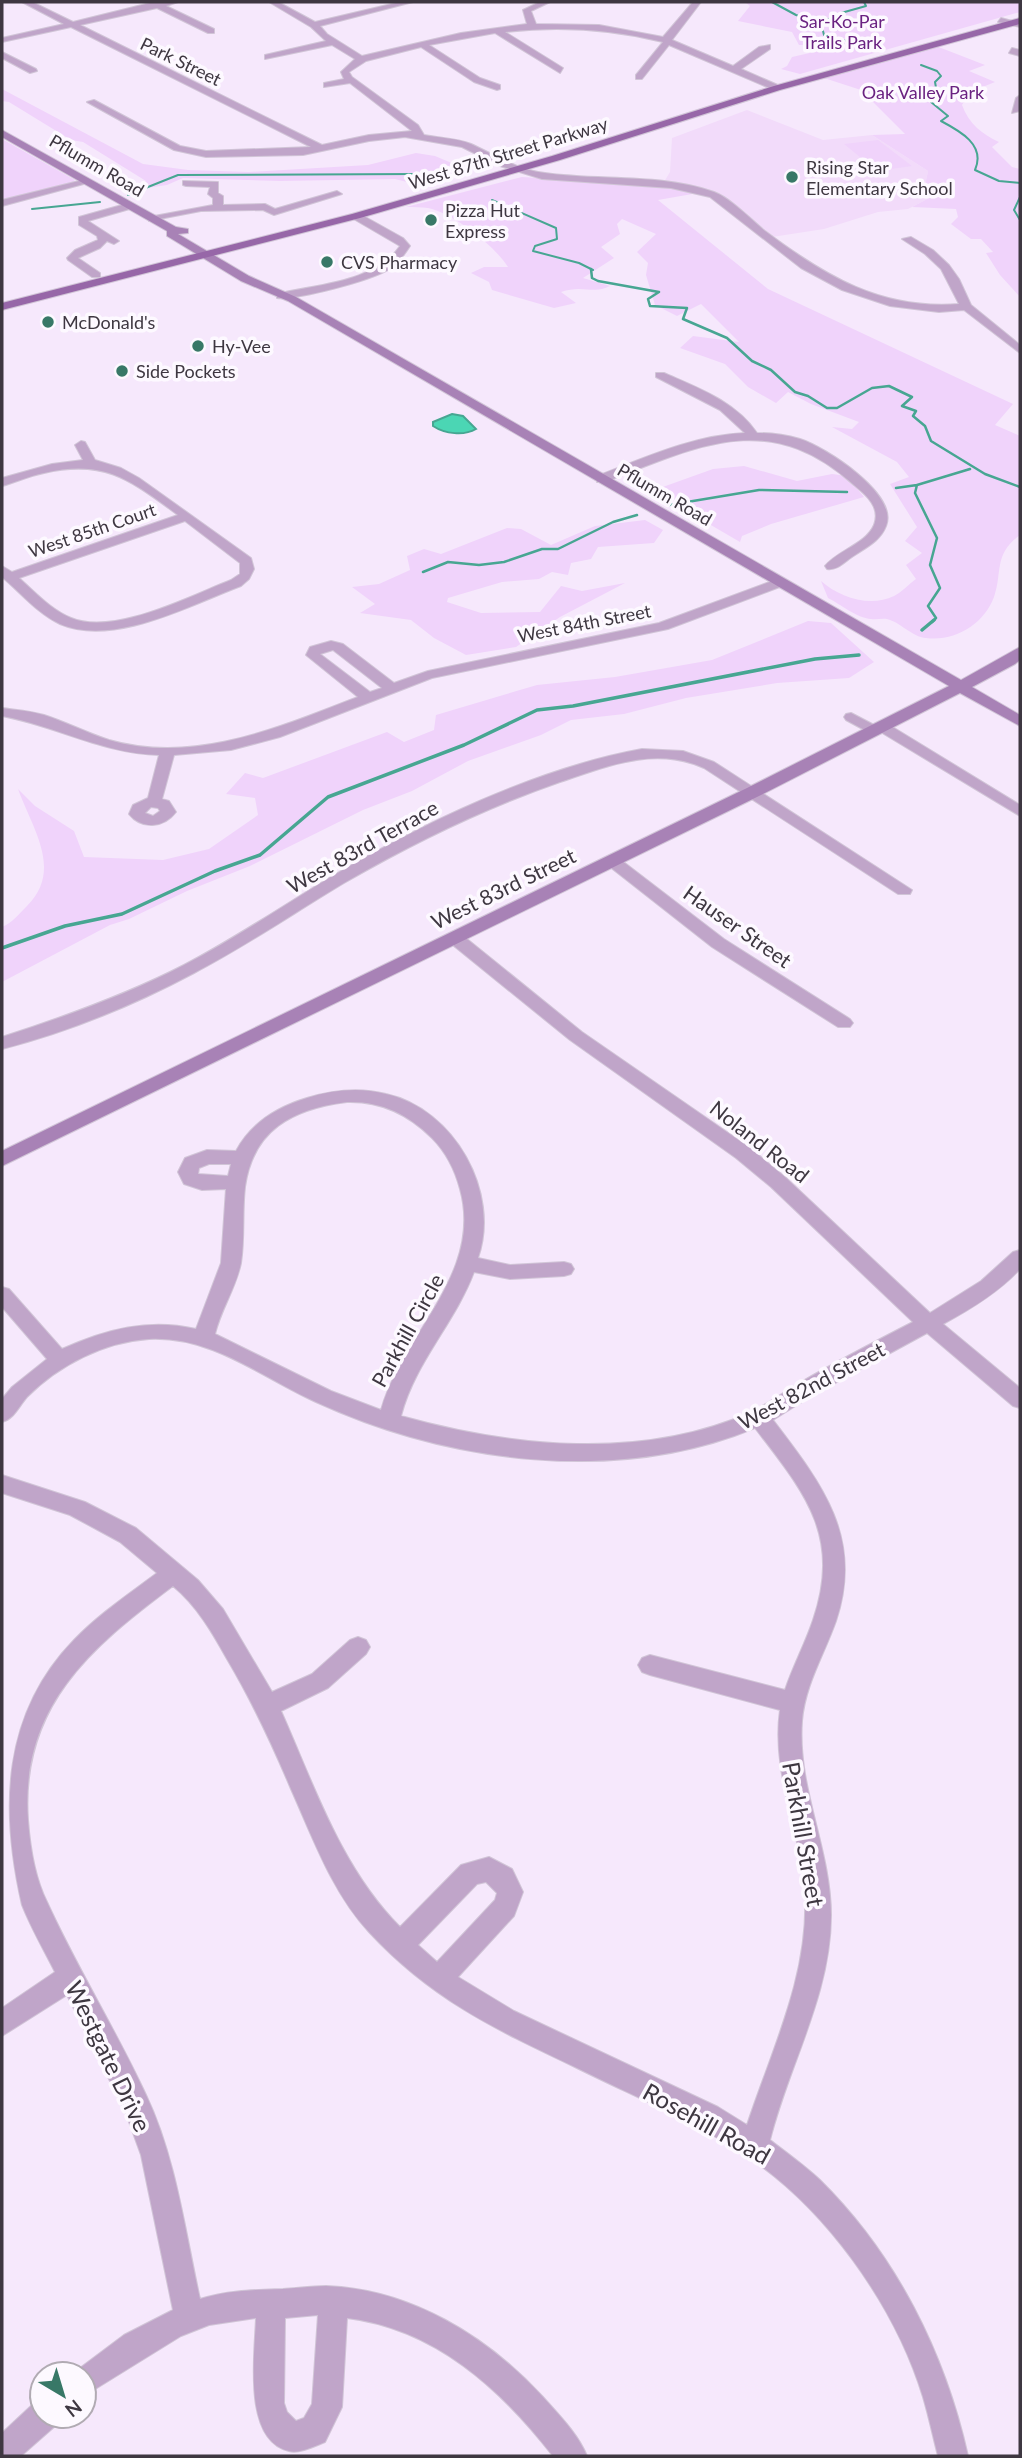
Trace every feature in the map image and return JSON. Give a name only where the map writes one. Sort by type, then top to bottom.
[{"type":"main road","name":"West 87th Street Parkway","points":[[2,300],[96,275],[356,216],[773,87],[1015,23],[1020,15]]},
{"type":"main road","name":"Pflumm Road","points":[[2,133],[173,230],[171,234],[207,250],[288,296],[1020,721]]},
{"type":"main road","name":"West 87th Street Parkway","points":[[2,307],[421,190],[517,167]]},
{"type":"main road","points":[[356,216],[361,210],[412,196],[421,190]]},
{"type":"main road","name":"West 83rd Street","points":[[2,1158],[753,792],[1010,661],[1020,652]]},
{"type":"street","name":"Park Street","points":[[26,2],[322,149]]},
{"type":"street","points":[[2,40],[154,4],[174,2]]},
{"type":"street","points":[[273,2],[314,25],[332,42],[362,60]]},
{"type":"street","points":[[314,25],[409,2]]},
{"type":"street","points":[[532,26],[527,10],[546,2]]},
{"type":"street","points":[[639,77],[668,41],[667,37],[697,2]]},
{"type":"street","points":[[154,4],[211,31]]},
{"type":"street","points":[[419,135],[346,76],[347,67],[362,60],[422,44],[495,29],[532,26],[605,28],[668,41],[773,87]]},
{"type":"street","points":[[495,29],[560,70]]},
{"type":"street","points":[[268,57],[332,42]]},
{"type":"street","points":[[422,44],[477,80],[497,87]]},
{"type":"street","points":[[732,69],[744,66],[756,52],[767,47]]},
{"type":"street","points":[[2,55],[33,71]]},
{"type":"street","points":[[327,85],[352,80]]},
{"type":"street","points":[[91,102],[182,150],[206,154],[288,154],[369,138],[419,135],[464,142],[503,164],[542,176],[671,185],[713,195],[805,266],[846,288],[890,303],[914,307],[966,307]]},
{"type":"street","points":[[2,203],[86,182]]},
{"type":"street","points":[[186,183],[229,185]]},
{"type":"street","points":[[215,184],[213,194],[218,196],[218,208]]},
{"type":"street","points":[[153,219],[201,208],[265,207],[274,212],[337,194]]},
{"type":"street","points":[[96,275],[72,258],[75,254],[94,248],[103,240],[103,236],[83,223],[83,219],[121,201]]},
{"type":"street","points":[[288,296],[381,270],[401,254],[404,246],[400,240],[356,216]]},
{"type":"street","points":[[907,239],[945,267],[954,278],[966,307],[1020,350]]},
{"type":"street","points":[[660,375],[736,414],[753,436]]},
{"type":"street","points":[[601,480],[703,441],[753,436],[789,441],[817,450],[837,463],[878,502],[882,516],[876,533],[839,558],[832,566]]},
{"type":"street","points":[[81,445],[91,464]]},
{"type":"street","points":[[3,480],[50,469],[91,464],[110,467],[246,561],[249,569],[246,576],[236,583],[126,624],[105,629],[87,628],[64,621],[6,573]]},
{"type":"street","name":"West 85th Court","points":[[6,573],[185,517]]},
{"type":"street","name":"West 84th Street","points":[[2,712],[38,718],[107,744],[142,750],[206,750],[256,740],[390,687],[451,669],[663,626],[780,582]]},
{"type":"street","points":[[367,697],[313,655],[315,650],[331,645],[338,647],[390,687]]},
{"type":"street","points":[[851,718],[877,728],[1020,811]]},
{"type":"street","points":[[154,802],[168,751]]},
{"type":"street","name":"West 83rd Terrace","points":[[2,1043],[103,1010],[155,987],[268,925],[328,886],[414,838],[482,807],[558,778],[625,757],[662,752],[697,760],[753,792],[831,846],[904,890]]},
{"type":"street","name":"Hauser Street","points":[[611,860],[615,866],[718,943],[844,1023]]},
{"type":"street","name":"Noland Road","points":[[457,935],[460,942],[557,1022],[732,1145],[778,1182],[926,1322],[1020,1400]]},
{"type":"street","name":"Parkhill Circle","points":[[204,1338],[207,1322],[231,1265],[238,1169],[247,1146],[284,1114],[310,1103],[365,1090],[418,1115],[436,1130],[452,1149],[464,1170],[472,1193],[475,1221],[468,1262],[459,1283],[393,1398],[389,1420]]},
{"type":"street","points":[[237,1182],[202,1183],[191,1179],[187,1172],[192,1163],[207,1157],[242,1158]]},
{"type":"street","name":"West 82nd Street","points":[[2,1414],[27,1382],[59,1359],[99,1342],[140,1334],[189,1334],[204,1338],[340,1404],[432,1434],[483,1444],[579,1452],[669,1445],[709,1436],[759,1418],[984,1290],[1020,1257]]},
{"type":"street","name":"Parkhill Circle","points":[[468,1262],[510,1272],[564,1269]]},
{"type":"street","points":[[2,1294],[59,1359]]},
{"type":"street","name":"Parkhill Street","points":[[755,2145],[762,2112],[783,2065],[813,1959],[818,1919],[818,1886],[813,1857],[794,1793],[790,1763],[790,1723],[793,1703],[831,1605],[836,1578],[836,1553],[826,1513],[813,1490],[759,1418]]},
{"type":"street","name":"Rosehill Road","points":[[2,1484],[77,1508],[128,1535],[174,1573],[215,1616],[267,1706],[332,1853],[354,1892],[376,1921],[400,1945],[464,1997],[505,2020],[708,2117],[755,2145],[809,2189],[848,2231],[879,2273],[914,2338],[937,2396],[953,2456]]},
{"type":"street","name":"Westgate Drive","points":[[174,1573],[83,1646],[65,1666],[35,1711],[9,1761],[11,1783],[6,1804],[20,1870],[71,1977],[138,2105],[151,2143],[189,2317]]},
{"type":"street","points":[[267,1706],[320,1681],[358,1647]]},
{"type":"street","points":[[650,1665],[793,1703]]},
{"type":"street","points":[[400,1945],[470,1873],[489,1869],[502,1878],[509,1892],[505,1907],[439,1979]]},
{"type":"street","points":[[2,2023],[71,1977]]},
{"type":"street","points":[[271,2304],[270,2403],[275,2421],[292,2437],[314,2431],[327,2407],[333,2301]]},
{"type":"street","points":[[98,2370],[115,2357],[189,2317],[228,2306],[333,2301],[395,2313],[435,2330],[466,2348],[505,2377],[548,2424],[572,2456]]},
{"type":"street","points":[[2,2453],[28,2430]]},
{"type":"shaded area","points":[[747,110],[823,140],[872,135],[928,171],[925,185],[929,198],[908,209],[878,212],[824,229],[772,237],[726,199],[704,189],[664,182],[670,172],[672,138]]},
{"type":"shaded area","points":[[452,414],[463,416],[476,429],[466,433],[454,433],[433,426],[433,422]]},
{"type":"green space","name":"Sar-Ko-Par Trails Park","points":[[745,2],[1020,2],[1020,12],[800,74],[781,69],[787,66],[792,57],[814,52],[812,45],[799,45],[792,32],[738,21],[750,6]]},
{"type":"green space","name":"Oak Valley Park","points":[[936,46],[985,65],[969,71],[995,82],[970,92],[962,105],[977,128],[999,142],[992,147],[1012,167],[1020,169],[1020,297],[1000,275],[986,253],[993,252],[981,239],[971,239],[951,224],[958,217],[956,209],[912,207],[929,198],[925,185],[928,171],[872,135],[905,134],[861,90],[824,78]]},
{"type":"green space","points":[[2,89],[143,164],[188,170],[249,172],[368,165],[416,153],[435,156],[454,164],[484,158],[488,162],[471,168],[474,170],[419,185],[395,179],[280,181],[183,178],[167,185],[147,188],[140,185],[146,181],[83,142],[71,140],[9,102],[2,101]]},
{"type":"green space","points":[[2,139],[75,180],[2,201]]},
{"type":"green space","points":[[878,140],[912,166],[877,171],[844,144]]},
{"type":"green space","points":[[522,177],[662,186],[698,193],[658,200],[768,289],[1013,404],[995,425],[1020,436],[1020,535],[1002,557],[994,597],[976,623],[958,634],[926,638],[887,619],[860,616],[828,598],[821,581],[846,596],[875,601],[897,595],[916,579],[906,565],[922,553],[905,541],[917,527],[890,484],[909,477],[897,462],[832,427],[852,429],[859,422],[811,404],[788,392],[776,403],[748,387],[725,364],[680,348],[693,336],[739,342],[701,304],[677,316],[655,305],[646,275],[648,263],[637,252],[656,234],[622,219],[617,224],[620,234],[601,247],[614,258],[583,278],[610,286],[598,290],[576,289],[561,292],[576,303],[554,308],[492,290],[489,282],[471,273],[484,267],[508,267],[494,250],[449,216],[428,208],[406,207]]},
{"type":"green space","points":[[744,466],[797,481],[832,474],[847,476],[864,497],[771,524],[742,536],[740,542],[692,514],[660,488],[713,469]]},
{"type":"green space","points":[[645,520],[663,530],[654,543],[598,547],[591,559],[571,563],[568,575],[552,572],[539,579],[502,582],[448,598],[447,602],[481,613],[540,612],[561,586],[582,591],[625,583],[560,617],[516,647],[466,655],[434,638],[411,620],[360,613],[375,604],[352,587],[379,584],[410,570],[407,556],[424,549],[441,554],[507,528],[521,529],[551,545],[595,526]]},
{"type":"green space","points":[[808,621],[831,623],[874,662],[849,678],[777,683],[686,698],[624,714],[571,720],[541,735],[468,761],[412,791],[363,810],[250,866],[110,925],[2,982],[2,927],[27,906],[38,892],[43,878],[42,849],[18,789],[35,806],[74,831],[84,857],[163,860],[209,849],[258,815],[255,798],[226,794],[245,773],[263,778],[387,732],[404,742],[434,730],[436,715],[537,685],[615,677],[712,660]]},
{"type":"waterway","points":[[772,2],[796,15],[821,23]]},
{"type":"waterway","points":[[821,23],[841,13],[866,6],[864,2]]},
{"type":"waterway","points":[[821,23],[824,35],[855,43]]},
{"type":"waterway","points":[[921,65],[937,71],[941,76],[935,82],[937,93],[931,102],[948,116],[941,121],[963,134],[974,146],[977,153],[975,170],[999,181],[1020,183]]},
{"type":"waterway","points":[[128,195],[178,175],[417,174]]},
{"type":"waterway","points":[[1020,197],[1014,210],[1020,220]]},
{"type":"waterway","points":[[492,200],[556,228],[557,239],[535,246],[533,251],[579,263],[591,269]]},
{"type":"waterway","points":[[32,209],[100,202]]},
{"type":"waterway","points":[[591,269],[592,278],[598,281],[659,292],[648,299],[650,306],[687,308],[683,319],[727,338],[752,361],[771,370],[795,392],[808,396],[827,408],[837,408],[872,388],[889,386],[912,397],[902,406],[916,411],[913,416],[925,426],[931,441],[985,474],[1020,487]]},
{"type":"waterway","points":[[917,485],[970,469]]},
{"type":"waterway","points":[[896,488],[917,485]]},
{"type":"waterway","points":[[917,485],[915,493],[937,538],[930,565],[940,588],[928,606],[936,618],[934,620]]},
{"type":"waterway","points":[[669,505],[759,490],[847,492]]},
{"type":"waterway","points":[[423,572],[448,562],[479,565],[504,562],[542,549],[558,549],[613,522],[637,515]]},
{"type":"waterway","points":[[922,630],[934,620]]},
{"type":"waterway","points":[[2,948],[65,926],[122,914],[215,871],[260,855],[328,797],[464,745],[537,710],[573,706],[815,659],[859,655]]},
{"type":"place","name":"Rising Star Elementary School","points":[[792,177]]},
{"type":"place","name":"Pizza Hut Express","points":[[431,220]]},
{"type":"place","name":"CVS Pharmacy","points":[[327,262]]},
{"type":"place","name":"McDonald's","points":[[48,322]]},
{"type":"place","name":"Hy-Vee","points":[[198,346]]},
{"type":"place","name":"Side Pockets","points":[[122,371]]}]
